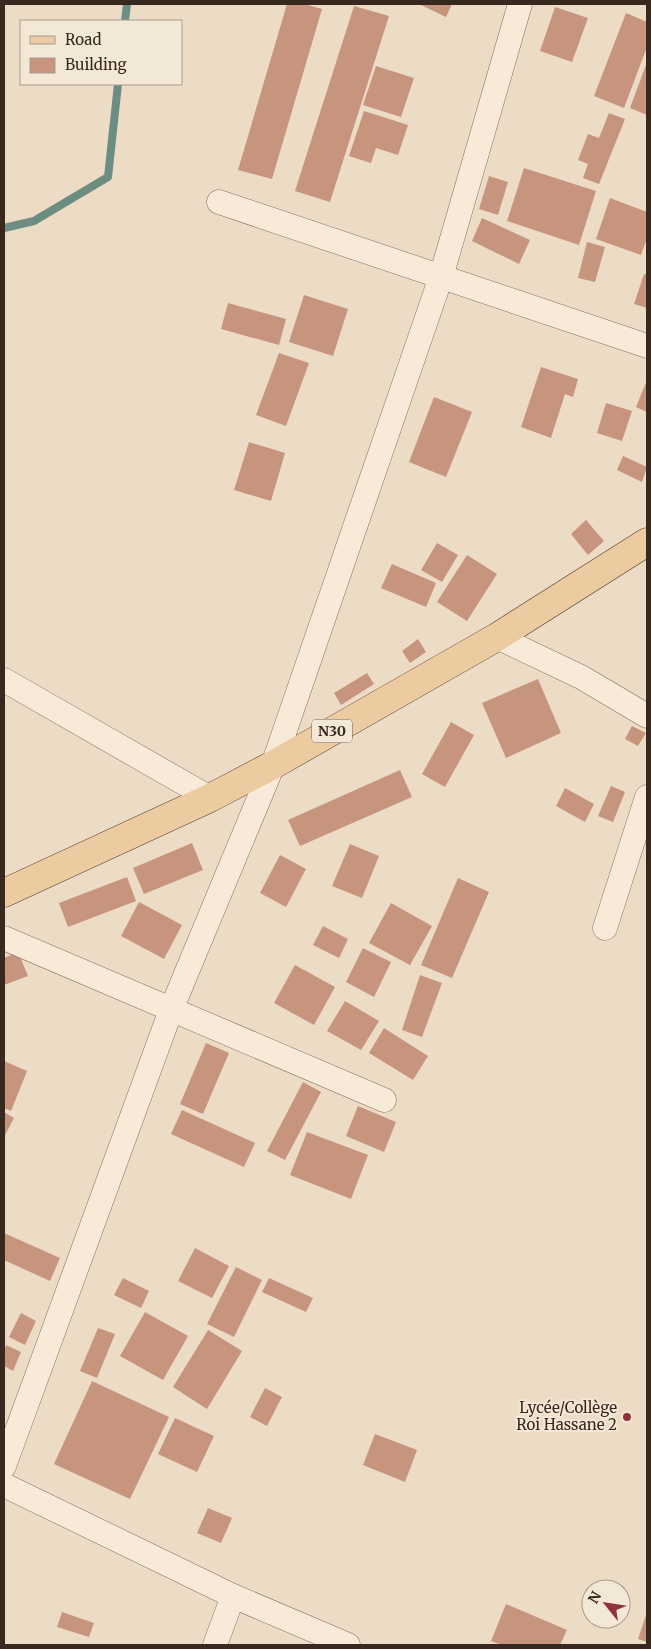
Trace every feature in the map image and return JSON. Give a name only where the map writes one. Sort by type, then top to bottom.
[{"type":"main road","name":"N30","points":[[4,893],[210,798],[273,765],[497,637],[647,542]]},
{"type":"street","points":[[4,1466],[171,1010],[273,765],[441,277],[520,4]]},
{"type":"street","points":[[219,202],[647,346]]},
{"type":"street","points":[[497,637],[582,677],[647,716]]},
{"type":"street","points":[[4,680],[210,798]]},
{"type":"street","points":[[605,928],[647,797]]},
{"type":"street","points":[[4,938],[384,1100]]},
{"type":"street","points":[[4,1485],[233,1596],[348,1645]]},
{"type":"street","points":[[215,1645],[233,1596]]},
{"type":"building","points":[[287,4],[304,4],[322,9],[272,179],[238,170]]},
{"type":"building","points":[[419,4],[452,4],[446,17]]},
{"type":"building","points":[[354,6],[389,16],[330,202],[295,191]]},
{"type":"building","points":[[555,7],[588,18],[572,62],[540,51]]},
{"type":"building","points":[[626,13],[647,22],[647,47],[624,108],[594,96]]},
{"type":"building","points":[[647,62],[647,115],[630,108]]},
{"type":"building","points":[[376,66],[414,78],[401,117],[363,105]]},
{"type":"building","points":[[364,111],[408,125],[398,155],[376,148],[371,163],[349,156]]},
{"type":"building","points":[[609,113],[625,119],[599,184],[583,178],[588,164],[578,160],[588,134],[599,138]]},
{"type":"building","points":[[524,168],[596,191],[579,245],[507,221]]},
{"type":"building","points":[[489,176],[508,182],[498,215],[479,209]]},
{"type":"building","points":[[610,198],[647,212],[647,238],[641,255],[596,239]]},
{"type":"building","points":[[482,218],[530,240],[519,264],[472,241]]},
{"type":"building","points":[[587,242],[605,247],[595,282],[578,278]]},
{"type":"building","points":[[644,274],[647,275],[647,308],[634,304]]},
{"type":"building","points":[[304,295],[348,309],[333,356],[289,342]]},
{"type":"building","points":[[228,303],[286,319],[279,345],[221,329]]},
{"type":"building","points":[[279,353],[309,363],[286,426],[256,415]]},
{"type":"building","points":[[541,367],[578,379],[573,397],[565,394],[551,438],[521,427]]},
{"type":"building","points":[[647,380],[647,412],[636,407]]},
{"type":"building","points":[[434,397],[472,412],[446,477],[409,462]]},
{"type":"building","points":[[606,403],[632,411],[622,441],[597,433]]},
{"type":"building","points":[[249,442],[285,453],[271,501],[234,490]]},
{"type":"building","points":[[623,456],[647,467],[642,482],[617,470]]},
{"type":"building","points":[[586,520],[604,541],[588,555],[571,534]]},
{"type":"building","points":[[437,543],[458,555],[442,582],[421,570]]},
{"type":"building","points":[[467,555],[497,574],[467,621],[437,602]]},
{"type":"building","points":[[392,564],[436,583],[426,607],[381,588]]},
{"type":"building","points":[[418,639],[426,652],[410,663],[402,651]]},
{"type":"building","points":[[367,673],[374,684],[341,705],[334,693]]},
{"type":"building","points":[[538,679],[561,733],[506,758],[482,703]]},
{"type":"building","points":[[451,722],[474,735],[445,787],[422,774]]},
{"type":"building","points":[[632,726],[646,733],[638,746],[625,739]]},
{"type":"building","points":[[400,770],[412,797],[300,846],[288,820]]},
{"type":"building","points":[[611,786],[625,792],[613,822],[598,816]]},
{"type":"building","points":[[565,788],[594,804],[585,822],[556,806]]},
{"type":"building","points":[[192,843],[203,870],[144,894],[133,868]]},
{"type":"building","points":[[350,844],[379,856],[362,898],[332,886]]},
{"type":"building","points":[[280,855],[306,869],[286,907],[260,893]]},
{"type":"building","points":[[127,877],[136,901],[68,927],[59,903]]},
{"type":"building","points":[[458,878],[489,892],[452,978],[421,965]]},
{"type":"building","points":[[139,902],[182,925],[164,959],[121,936]]},
{"type":"building","points":[[391,903],[432,926],[410,965],[369,943]]},
{"type":"building","points":[[323,926],[348,939],[339,958],[313,945]]},
{"type":"building","points":[[363,948],[391,962],[374,997],[346,982]]},
{"type":"building","points":[[18,952],[28,976],[4,985],[4,958]]},
{"type":"building","points":[[295,965],[335,987],[314,1025],[274,1003]]},
{"type":"building","points":[[420,975],[442,983],[422,1037],[402,1030]]},
{"type":"building","points":[[345,1001],[379,1021],[361,1050],[327,1031]]},
{"type":"building","points":[[384,1028],[428,1056],[413,1080],[369,1053]]},
{"type":"building","points":[[206,1043],[229,1053],[203,1114],[180,1104]]},
{"type":"building","points":[[4,1061],[27,1071],[11,1111],[4,1108]]},
{"type":"building","points":[[303,1082],[321,1092],[285,1160],[267,1151]]},
{"type":"building","points":[[358,1106],[396,1122],[384,1152],[346,1136]]},
{"type":"building","points":[[182,1110],[255,1143],[244,1167],[171,1134]]},
{"type":"building","points":[[4,1112],[14,1118],[4,1137]]},
{"type":"building","points":[[307,1132],[368,1155],[351,1199],[290,1175]]},
{"type":"building","points":[[4,1233],[60,1258],[50,1281],[4,1260]]},
{"type":"building","points":[[195,1248],[229,1266],[212,1298],[178,1281]]},
{"type":"building","points":[[236,1267],[262,1280],[234,1337],[207,1324]]},
{"type":"building","points":[[123,1278],[149,1291],[141,1308],[114,1295]]},
{"type":"building","points":[[269,1278],[313,1298],[306,1312],[262,1292]]},
{"type":"building","points":[[145,1312],[188,1336],[163,1380],[120,1356]]},
{"type":"building","points":[[21,1313],[36,1321],[25,1345],[9,1337]]},
{"type":"building","points":[[98,1328],[115,1334],[97,1378],[80,1371]]},
{"type":"building","points":[[208,1330],[242,1351],[207,1409],[173,1387]]},
{"type":"building","points":[[6,1345],[21,1352],[13,1371],[4,1366]]},
{"type":"building","points":[[92,1381],[169,1417],[130,1499],[54,1464]]},
{"type":"building","points":[[265,1388],[282,1397],[267,1426],[250,1417]]},
{"type":"building","points":[[175,1418],[214,1436],[197,1472],[158,1454]]},
{"type":"building","points":[[375,1434],[417,1450],[405,1482],[363,1465]]},
{"type":"building","points":[[208,1508],[232,1518],[221,1543],[197,1533]]},
{"type":"building","points":[[506,1604],[567,1630],[560,1645],[502,1645],[491,1641]]},
{"type":"building","points":[[62,1612],[94,1623],[89,1637],[57,1627]]},
{"type":"building","points":[[647,1612],[647,1642],[638,1639]]},
{"type":"waterway","points":[[125,20],[127,4]]},
{"type":"waterway","points":[[4,228],[34,221],[108,177],[118,85]]},
{"type":"place","name":"Lycée/Collège Roi Hassane 2","points":[[627,1417]]}]
